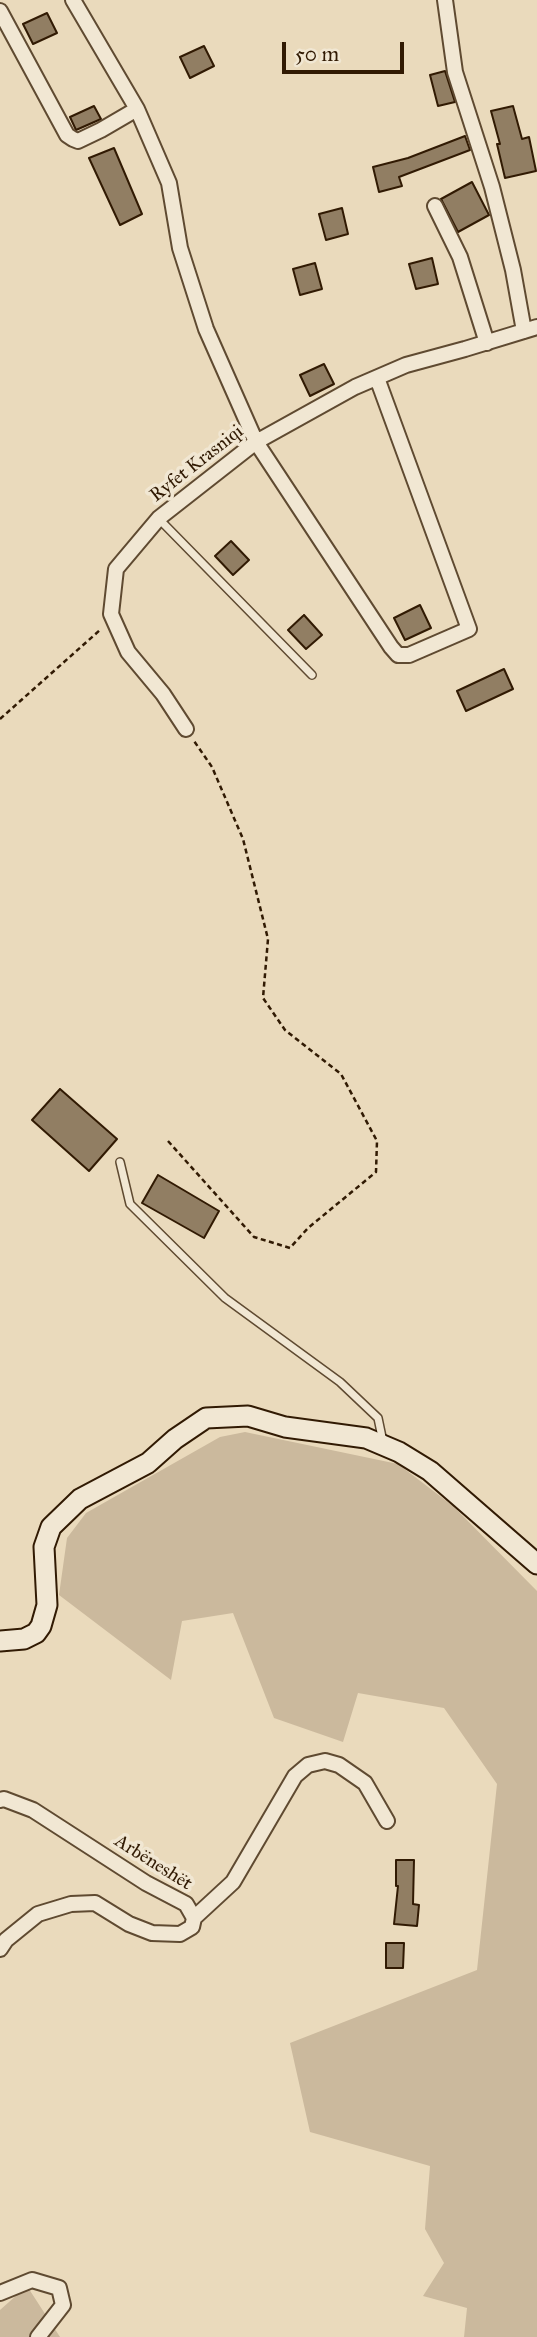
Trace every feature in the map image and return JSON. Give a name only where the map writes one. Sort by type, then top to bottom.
[{"type":"street","points":[[73,0],[137,109],[169,183],[180,248],[206,329],[256,442],[398,655],[409,655],[469,629],[377,378]]},
{"type":"street","points":[[445,0],[455,72],[492,187],[531,329]]},
{"type":"street","points":[[0,11],[67,135],[78,141],[137,109]]},
{"type":"street","points":[[435,206],[460,257],[487,343]]},
{"type":"street","name":"Ryfet Krasniqi","points":[[186,729],[163,694],[128,652],[111,614],[116,569],[159,518],[256,442],[355,387],[406,365],[531,329]]},
{"type":"street","points":[[0,1641],[24,1639],[36,1633],[41,1626],[47,1605],[44,1547],[51,1527],[80,1499],[148,1463],[175,1439],[206,1418],[248,1416],[285,1427],[366,1438],[430,1471],[537,1564]]},
{"type":"street","points":[[194,1918],[233,1882],[295,1776],[308,1765],[325,1761],[339,1765],[365,1783],[387,1821]]},
{"type":"street","name":"Arbëneshët","points":[[0,1800],[4,1799],[33,1810],[146,1883],[186,1904],[194,1918],[192,1927],[180,1934],[152,1933],[129,1924],[95,1903],[71,1904],[38,1914],[6,1940],[0,1949]]},
{"type":"street","points":[[0,2293],[32,2280],[59,2288],[63,2305],[38,2337]]},
{"type":"lane","points":[[159,518],[312,675]]},
{"type":"lane","points":[[120,1161],[130,1204],[225,1298],[340,1382],[378,1418],[384,1446]]},
{"type":"path","points":[[0,719],[113,618]]},
{"type":"path","points":[[168,1141],[254,1237],[290,1248],[308,1228],[376,1172],[377,1141],[341,1074],[285,1030],[263,998],[268,939],[243,839],[212,767],[186,729]]},
{"type":"shaded area","points":[[245,1432],[398,1464],[453,1506],[537,1591],[537,2337],[464,2337],[467,2308],[423,2296],[444,2263],[425,2229],[430,2166],[310,2132],[290,2043],[477,1970],[497,1784],[444,1708],[358,1693],[343,1742],[274,1718],[233,1613],[182,1621],[171,1680],[59,1595],[67,1538],[86,1513],[220,1437]]},
{"type":"shaded area","points":[[27,2286],[60,2337],[0,2337],[0,2310]]},
{"type":"building","points":[[47,13],[57,33],[33,44],[23,24]]},
{"type":"building","points":[[204,46],[214,66],[190,78],[180,57]]},
{"type":"building","points":[[445,71],[455,102],[438,106],[430,75]]},
{"type":"building","points":[[94,106],[101,119],[76,130],[70,117]]},
{"type":"building","points":[[513,106],[522,139],[529,137],[536,171],[505,178],[491,111]]},
{"type":"building","points":[[465,136],[470,150],[399,177],[402,186],[379,192],[373,167],[408,158]]},
{"type":"building","points":[[114,148],[142,214],[120,225],[89,158]]},
{"type":"building","points":[[472,182],[489,215],[458,232],[441,199]]},
{"type":"building","points":[[342,208],[348,234],[326,240],[319,214]]},
{"type":"building","points":[[432,258],[438,284],[416,289],[409,264]]},
{"type":"building","points":[[315,263],[322,289],[300,295],[293,269]]},
{"type":"building","points":[[324,364],[334,384],[310,396],[300,375]]},
{"type":"building","points":[[231,541],[249,560],[233,575],[215,556]]},
{"type":"building","points":[[420,605],[431,628],[405,640],[394,618]]},
{"type":"building","points":[[304,615],[322,635],[306,649],[288,630]]},
{"type":"building","points":[[504,669],[513,689],[466,711],[457,691]]},
{"type":"building","points":[[60,1089],[117,1139],[89,1171],[32,1120]]},
{"type":"building","points":[[158,1175],[219,1211],[204,1238],[142,1203]]},
{"type":"building","points":[[396,1860],[414,1860],[413,1904],[419,1905],[417,1926],[394,1924],[398,1886]]},
{"type":"building","points":[[386,1943],[404,1943],[403,1968],[386,1968]]}]
